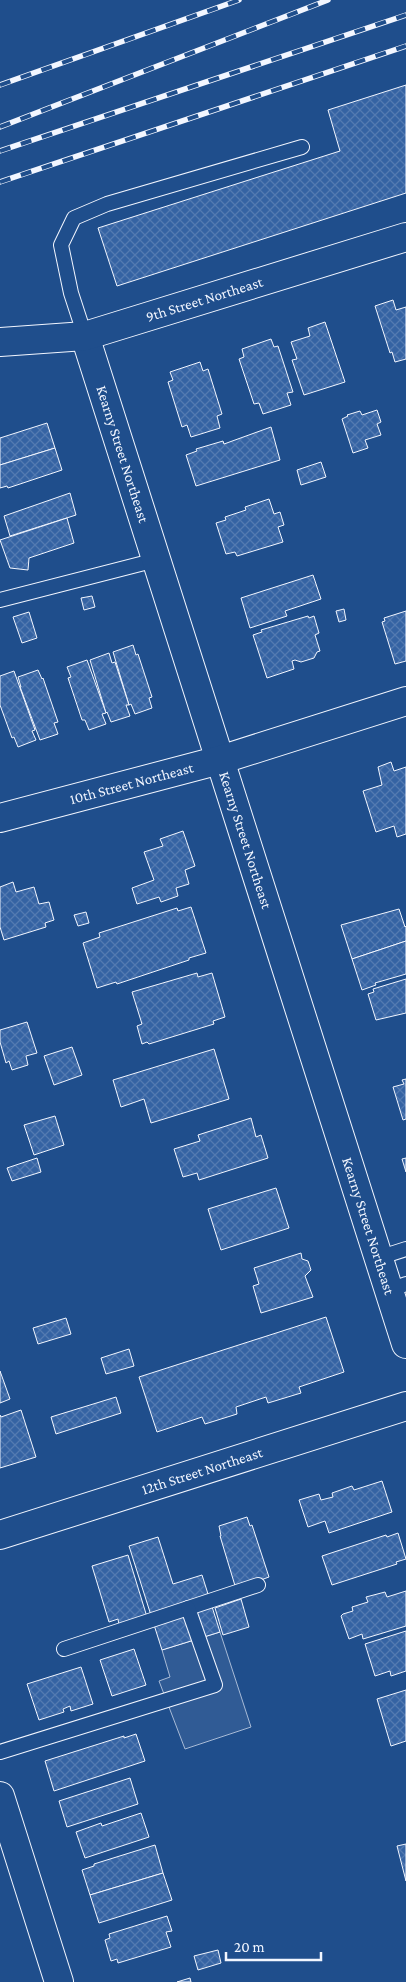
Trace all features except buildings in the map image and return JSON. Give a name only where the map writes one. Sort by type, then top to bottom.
[{"type":"street","name":"9th Street Northeast","points":[[0,342],[85,336],[406,237]]},
{"type":"street","name":"Kearny Street Northeast","points":[[85,336],[378,1258],[397,1287],[406,1344]]},
{"type":"street","name":"10th Street Northeast","points":[[0,818],[220,760],[406,701]]},
{"type":"street","name":"12th Street Northeast","points":[[0,1535],[406,1406]]},
{"type":"street","points":[[0,1796],[59,1982]]},
{"type":"lane","points":[[85,336],[71,293],[61,245],[74,218],[107,204],[302,147]]},
{"type":"lane","points":[[0,600],[156,560]]},
{"type":"lane","points":[[378,1258],[406,1249]]},
{"type":"lane","points":[[64,1648],[258,1585]]},
{"type":"lane","points":[[0,1752],[215,1685],[188,1608]]},
{"type":"shaded area","points":[[220,1632],[251,1727],[185,1749],[159,1681],[170,1677],[162,1650]]},
{"type":"railway","points":[[0,85],[239,0]]},
{"type":"railway","points":[[0,127],[328,0]]},
{"type":"railway","points":[[0,151],[406,15]]},
{"type":"railway","points":[[0,182],[406,46]]}]
